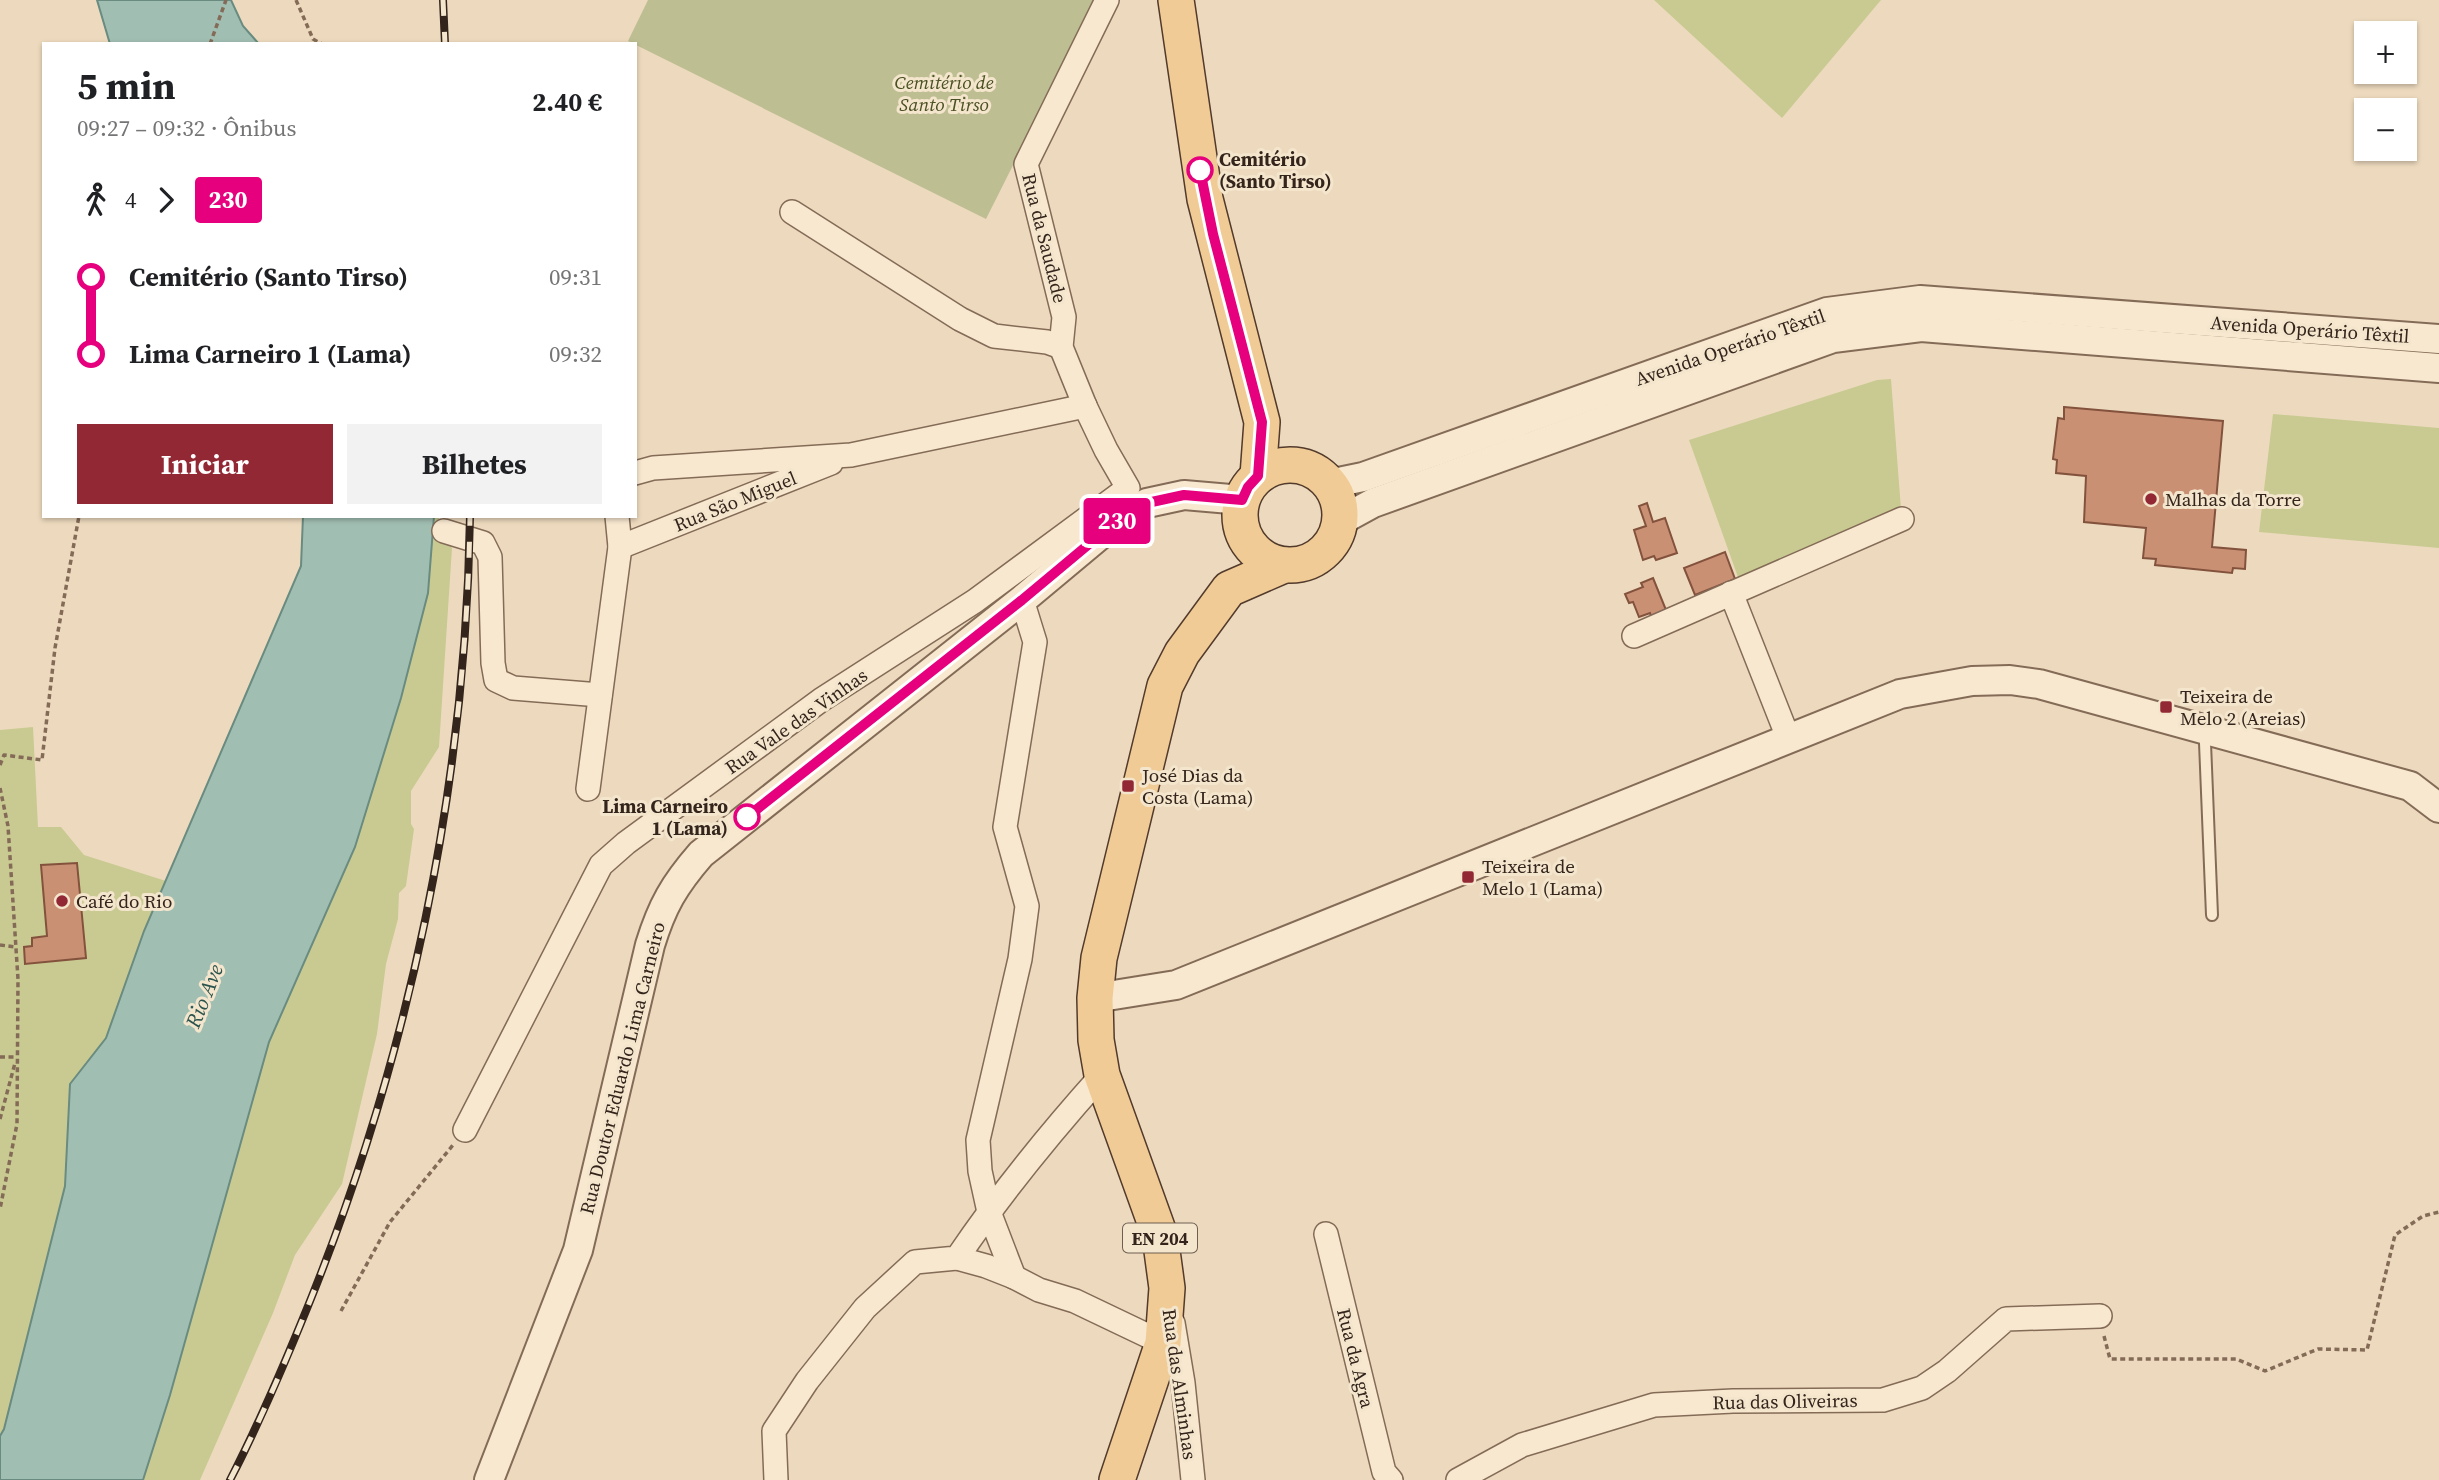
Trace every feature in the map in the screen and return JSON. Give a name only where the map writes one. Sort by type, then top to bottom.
[{"type":"main road","name":"EN 204","points":[[1176,0],[1205,199],[1262,422],[1296,466],[1308,469],[1329,484]]},
{"type":"main road","name":"EN 204","points":[[1117,1480],[1163,1343],[1167,1288],[1160,1236],[1102,1075],[1096,1040],[1095,998],[1099,958],[1165,686],[1182,653],[1229,589],[1262,422]]},
{"type":"main road","points":[[1296,466],[1283,466],[1247,502],[1247,542],[1257,554],[1284,565],[1300,565],[1315,559],[1331,543],[1340,521],[1336,495],[1329,484]]},
{"type":"main road","points":[[1229,589],[1284,565]]},
{"type":"street","name":"Rua da Saudade","points":[[1085,406],[1061,347],[1064,317],[1026,164],[1107,0]]},
{"type":"street","points":[[792,212],[994,336],[1047,342],[1061,347]]},
{"type":"street","name":"Avenida Operário Têxtil","points":[[1329,484],[1363,477],[1827,312],[1840,310],[1920,300],[2439,339]]},
{"type":"street","name":"Avenida Operário Têxtil","points":[[1340,521],[1373,503],[1833,338],[1921,327],[2439,368]]},
{"type":"street","name":"Rua São Miguel","points":[[637,472],[653,468],[851,455],[1085,406]]},
{"type":"street","name":"Rua Vale das Vinhas","points":[[465,1130],[601,864],[821,700],[975,601],[1128,488],[1085,406]]},
{"type":"street","name":"Rua São Miguel","points":[[620,547],[851,455]]},
{"type":"street","name":"Rua Doutor Eduardo Lima Carneiro","points":[[489,1480],[578,1250],[650,945],[660,914],[678,881],[701,854],[1022,600],[1125,514],[1147,503],[1184,495],[1247,502]]},
{"type":"street","points":[[588,789],[620,547],[617,518]]},
{"type":"street","points":[[1634,636],[1902,519]]},
{"type":"street","points":[[444,531],[483,543],[490,557],[492,663],[496,680],[513,688],[600,695]]},
{"type":"street","points":[[1731,593],[1789,740]]},
{"type":"street","points":[[1014,1277],[989,1212],[980,1171],[978,1140],[1020,959],[1027,906],[1005,827],[1035,642],[1022,600]]},
{"type":"street","points":[[1095,998],[1176,985],[1900,694],[1972,681],[2010,680],[2039,684],[2410,786],[2439,808]]},
{"type":"street","points":[[957,1258],[1046,1137],[1102,1075]]},
{"type":"street","name":"Rua da Agra","points":[[1326,1234],[1382,1477]]},
{"type":"street","points":[[776,1480],[774,1431],[807,1381],[865,1308],[915,1262],[957,1258],[1075,1301],[1163,1343]]},
{"type":"street","name":"Rua das Alminhas","points":[[1167,1288],[1183,1383],[1193,1480]]},
{"type":"street","name":"Rua das Oliveiras","points":[[1458,1480],[1522,1445],[1654,1405],[1883,1399],[1922,1388],[1947,1371],[2006,1319],[2100,1317]]},
{"type":"lane","points":[[2207,730],[2205,743],[2212,915]]},
{"type":"path","points":[[211,42],[226,0]]},
{"type":"path","points":[[296,0],[313,39],[319,42]]},
{"type":"path","points":[[0,765],[4,755],[42,760],[55,648],[79,518]]},
{"type":"path","points":[[0,788],[8,826],[18,979],[17,1124],[0,1209]]},
{"type":"path","points":[[0,946],[16,947]]},
{"type":"path","points":[[0,1057],[16,1057]]},
{"type":"path","points":[[0,1119],[16,1057]]},
{"type":"path","points":[[341,1311],[390,1222],[465,1130]]},
{"type":"path","points":[[2100,1317],[2110,1359],[2236,1359],[2265,1371],[2318,1349],[2367,1350],[2395,1235],[2423,1216],[2439,1212]]},
{"type":"green space","name":"Cemitério de Santo Tirso","points":[[648,0],[1096,0],[986,219],[637,45],[637,42],[628,41]]},
{"type":"green space","points":[[1654,0],[1881,0],[1782,118]]},
{"type":"green space","points":[[1891,379],[1901,509],[1739,580],[1689,440],[1877,380]]},
{"type":"green space","points":[[2273,414],[2439,428],[2439,548],[2259,532]]},
{"type":"green space","points":[[434,518],[439,518],[444,536],[452,548],[439,747],[411,791],[411,824],[414,829],[406,886],[399,893],[398,919],[386,964],[377,1034],[342,1184],[295,1255],[273,1313],[200,1480],[143,1480],[170,1395],[269,1042],[355,847],[428,593]]},
{"type":"green space","points":[[33,727],[38,827],[61,827],[84,855],[166,881],[106,1038],[70,1084],[65,1186],[4,1429],[0,1436],[0,730]]},
{"type":"water","points":[[97,0],[231,0],[243,26],[257,42],[109,42]]},
{"type":"water","name":"Rio Ave","points":[[303,518],[434,518],[428,593],[401,698],[355,847],[269,1042],[170,1395],[143,1480],[0,1480],[0,1436],[4,1429],[65,1186],[70,1084],[106,1038],[144,931],[301,566]]},
{"type":"building","name":"Malhas da Torre","points":[[2064,407],[2223,421],[2212,547],[2246,550],[2245,569],[2233,568],[2232,573],[2155,565],[2156,559],[2143,558],[2146,528],[2084,522],[2086,476],[2056,473],[2057,460],[2053,459],[2058,418],[2064,419]]},
{"type":"building","points":[[1647,503],[1653,522],[1665,518],[1677,553],[1656,560],[1654,556],[1643,560],[1634,530],[1646,526],[1639,506]]},
{"type":"building","points":[[1725,552],[1735,579],[1695,595],[1684,568]]},
{"type":"building","points":[[1653,578],[1666,610],[1639,617],[1633,602],[1629,603],[1625,594],[1643,587],[1641,583]]},
{"type":"building","name":"Café do Rio","points":[[77,863],[86,958],[25,964],[24,947],[32,946],[32,938],[47,936],[41,865]]},
{"type":"railway","points":[[443,0],[445,42]]},
{"type":"railway","points":[[230,1480],[290,1350],[344,1212],[403,1018],[444,819],[466,617],[470,518]]},
{"type":"bus line","name":"230","points":[[747,817],[1022,600],[1125,514],[1147,503],[1184,495],[1242,500],[1248,487],[1258,476],[1262,422],[1213,234],[1200,170]]},
{"type":"place","name":"Cemitério (Santo Tirso)","points":[[1200,170]]},
{"type":"place","name":"Malhas da Torre","points":[[2151,499]]},
{"type":"place","name":"Teixeira de Melo 2 (Areias)","points":[[2166,707]]},
{"type":"place","name":"José Dias da Costa (Lama)","points":[[1128,786]]},
{"type":"place","name":"Lima Carneiro 1 (Lama)","points":[[747,817]]},
{"type":"place","name":"Teixeira de Melo 1 (Lama)","points":[[1468,877]]},
{"type":"place","name":"Café do Rio","points":[[62,901]]}]
